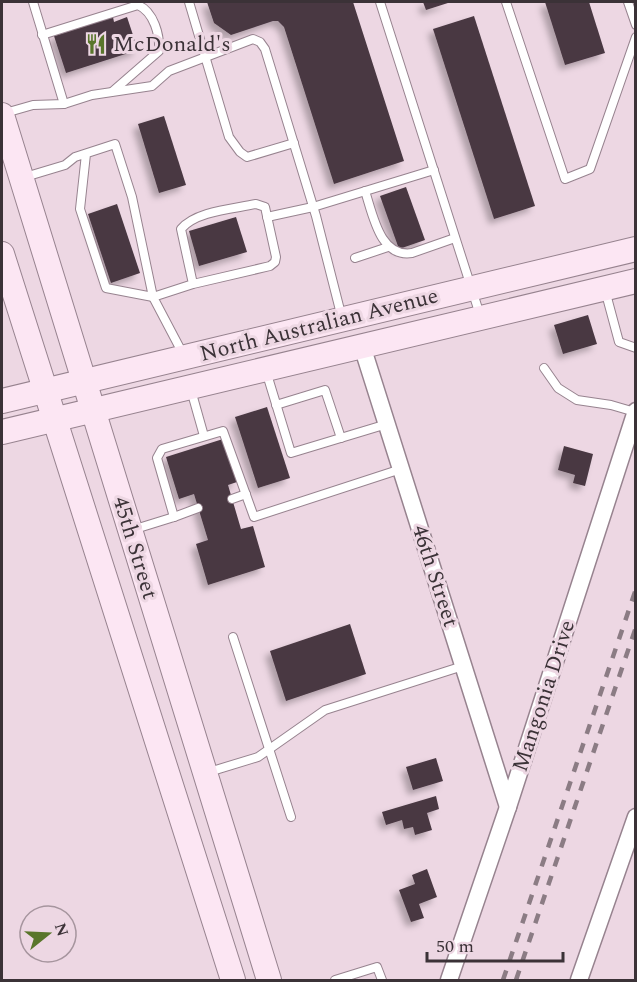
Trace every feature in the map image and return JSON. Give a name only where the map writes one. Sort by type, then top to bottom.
[{"type":"main road","name":"45th Street","points":[[2,115],[269,981]]},
{"type":"main road","name":"North Australian Avenue","points":[[2,401],[636,249]]},
{"type":"main road","name":"45th Street","points":[[2,254],[233,981]]},
{"type":"main road","name":"North Australian Avenue","points":[[2,432],[636,281]]},
{"type":"street","name":"46th Street","points":[[362,346],[508,807]]},
{"type":"street","name":"Mangonia Drive","points":[[449,981],[508,807],[635,411]]},
{"type":"street","points":[[579,981],[636,817]]},
{"type":"lane","points":[[33,2],[64,104]]},
{"type":"lane","points":[[189,2],[229,136],[240,152],[247,157],[294,143]]},
{"type":"lane","points":[[380,2],[481,317]]},
{"type":"lane","points":[[506,2],[565,179],[590,169],[636,38]]},
{"type":"lane","points":[[628,2],[636,25]]},
{"type":"lane","points":[[42,35],[138,5],[146,9],[150,14],[159,51],[112,92]]},
{"type":"lane","points":[[2,115],[33,105],[64,104],[92,96],[152,86],[169,71],[206,55],[253,39],[261,42],[313,207],[342,319]]},
{"type":"lane","points":[[21,178],[65,165],[75,157],[115,144],[132,197],[153,297],[185,357]]},
{"type":"lane","points":[[86,154],[80,209],[106,288],[153,297],[270,266],[275,262],[276,257],[265,207],[256,204],[196,217],[187,222],[181,229],[192,285]]},
{"type":"lane","points":[[267,217],[313,207],[434,170]]},
{"type":"lane","points":[[365,191],[382,239],[388,247],[405,254],[456,238]]},
{"type":"lane","points":[[355,258],[388,247]]},
{"type":"lane","points":[[604,288],[619,342],[636,348]]},
{"type":"lane","points":[[544,368],[558,388],[577,400],[635,411]]},
{"type":"lane","points":[[265,369],[291,453],[387,424]]},
{"type":"lane","points":[[190,387],[204,436]]},
{"type":"lane","points":[[276,405],[326,390],[341,438]]},
{"type":"lane","points":[[174,517],[157,458],[162,449],[223,431],[254,517],[401,469]]},
{"type":"lane","points":[[232,499],[246,494]]},
{"type":"lane","points":[[129,531],[198,508]]},
{"type":"lane","points":[[233,637],[291,816]]},
{"type":"lane","points":[[205,774],[258,757],[325,710],[463,666]]},
{"type":"lane","points":[[335,981],[377,967],[382,981]]},
{"type":"building","points":[[207,2],[353,2],[404,161],[334,184],[284,27],[278,21],[273,21],[231,35],[214,23]]},
{"type":"building","points":[[423,2],[451,2],[426,10]]},
{"type":"building","points":[[545,2],[589,2],[605,53],[565,65]]},
{"type":"building","points":[[474,16],[535,206],[494,219],[433,29]]},
{"type":"building","points":[[113,17],[114,22],[127,17],[138,50],[66,73],[54,36]]},
{"type":"building","points":[[164,116],[186,185],[159,193],[138,124]]},
{"type":"building","points":[[406,187],[425,240],[399,249],[380,196]]},
{"type":"building","points":[[117,204],[140,273],[111,283],[88,214]]},
{"type":"building","points":[[236,217],[247,252],[199,266],[189,231]]},
{"type":"building","points":[[588,315],[597,344],[563,354],[554,325]]},
{"type":"building","points":[[267,407],[290,478],[258,488],[235,417]]},
{"type":"building","points":[[223,439],[237,482],[228,485],[241,529],[253,526],[265,567],[208,585],[196,544],[208,540],[194,494],[179,499],[166,457]]},
{"type":"building","points":[[564,446],[593,454],[585,486],[573,483],[575,475],[558,470]]},
{"type":"building","points":[[350,624],[366,674],[286,701],[270,651]]},
{"type":"building","points":[[436,758],[443,781],[413,790],[406,767]]},
{"type":"building","points":[[436,796],[439,809],[427,813],[432,830],[415,835],[413,827],[404,829],[402,820],[386,825],[382,812]]},
{"type":"building","points":[[427,869],[437,897],[419,904],[424,918],[411,922],[399,890],[415,884],[412,875]]},
{"type":"railway","points":[[503,980],[636,589]]},
{"type":"railway","points":[[516,980],[636,627]]},
{"type":"place","name":"McDonald's","points":[[96,44]]}]
